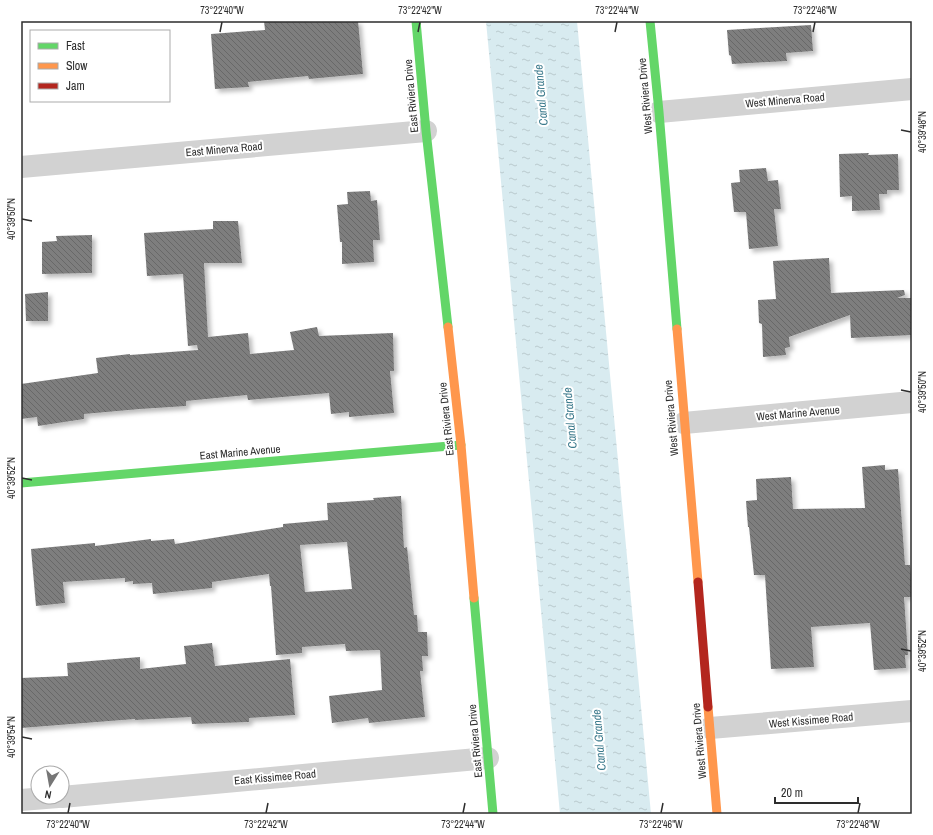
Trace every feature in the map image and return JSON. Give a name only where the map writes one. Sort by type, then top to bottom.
[{"type":"street","name":"East Riviera Drive","points":[[416,21],[426,131],[461,445],[493,814]]},
{"type":"street","name":"West Riviera Drive","points":[[650,21],[659,112],[717,814]]},
{"type":"street","name":"West Minerva Road","points":[[659,112],[912,89]]},
{"type":"street","name":"East Minerva Road","points":[[21,167],[426,131]]},
{"type":"street","name":"West Marine Avenue","points":[[684,423],[912,402]]},
{"type":"street","name":"East Marine Avenue","points":[[21,483],[461,445]]},
{"type":"street","name":"West Kissimee Road","points":[[710,728],[912,711]]},
{"type":"street","name":"East Kissimee Road","points":[[70,796],[488,758]]},
{"type":"water","name":"Canal Grande","points":[[486,21],[577,21],[651,814],[560,814]]},
{"type":"building","points":[[264,21],[358,21],[363,74],[309,79],[308,76],[248,82],[249,87],[215,89],[211,34],[265,30]]},
{"type":"building","points":[[811,25],[813,51],[786,53],[787,61],[732,64],[731,56],[729,55],[727,30]]},
{"type":"building","points":[[869,153],[868,155],[898,154],[899,190],[887,190],[887,194],[879,194],[880,210],[852,211],[852,196],[840,197],[839,154]]},
{"type":"building","points":[[766,168],[768,181],[778,180],[781,209],[774,209],[778,246],[749,249],[746,212],[734,212],[731,183],[740,182],[739,170]]},
{"type":"building","points":[[370,191],[371,201],[377,200],[380,240],[373,240],[374,262],[342,264],[342,242],[340,242],[337,205],[348,204],[347,192]]},
{"type":"building","points":[[213,221],[238,221],[242,263],[204,263],[208,337],[248,333],[250,354],[294,350],[290,332],[317,327],[319,336],[393,333],[394,371],[390,371],[394,413],[349,417],[349,412],[331,414],[329,393],[248,400],[247,395],[186,401],[186,406],[84,414],[84,419],[38,426],[37,417],[21,419],[21,384],[98,373],[96,358],[130,354],[198,350],[197,345],[188,346],[183,274],[147,276],[144,233],[213,229]]},
{"type":"building","points":[[92,235],[92,273],[42,274],[42,242],[57,241],[56,236]]},
{"type":"building","points":[[829,258],[831,293],[904,290],[905,295],[897,298],[912,298],[912,335],[851,338],[850,315],[789,337],[790,347],[785,348],[786,355],[763,357],[762,324],[759,323],[758,300],[776,299],[773,261]]},
{"type":"building","points":[[48,292],[48,321],[26,321],[25,294]]},
{"type":"building","points":[[885,465],[885,470],[898,469],[905,565],[910,565],[912,597],[904,597],[908,655],[905,655],[906,668],[874,670],[870,623],[811,627],[814,667],[771,669],[765,575],[754,575],[748,527],[746,501],[757,500],[756,479],[791,477],[793,509],[865,508],[862,467]]},
{"type":"building","points":[[401,496],[404,548],[407,547],[414,615],[417,615],[418,632],[427,632],[428,656],[422,656],[423,671],[420,671],[425,717],[369,723],[368,718],[332,723],[329,696],[382,690],[380,650],[346,651],[345,644],[302,647],[302,653],[276,655],[269,574],[212,582],[212,588],[153,594],[152,583],[133,584],[133,581],[125,582],[125,578],[63,582],[65,603],[36,606],[31,549],[95,543],[95,546],[151,539],[151,541],[174,539],[175,544],[283,527],[283,524],[328,520],[327,503],[374,500],[373,498]],"holes":[[[347,542],[352,589],[305,592],[300,545]]]},
{"type":"building","points":[[212,643],[215,666],[290,659],[295,715],[249,718],[249,722],[192,724],[191,717],[135,719],[21,728],[21,678],[68,676],[67,663],[140,657],[140,669],[186,664],[184,646]]},
{"type":"traffic: fast","points":[[416,21],[426,131],[448,327]]},
{"type":"traffic: fast","points":[[650,21],[677,329]]},
{"type":"traffic: fast","points":[[21,483],[461,445]]},
{"type":"traffic: fast","points":[[474,598],[493,814]]},
{"type":"traffic: slow","points":[[448,327],[461,445],[474,598]]},
{"type":"traffic: slow","points":[[677,329],[698,582]]},
{"type":"traffic: slow","points":[[708,707],[717,814]]},
{"type":"traffic: jam","points":[[698,582],[708,707]]}]
